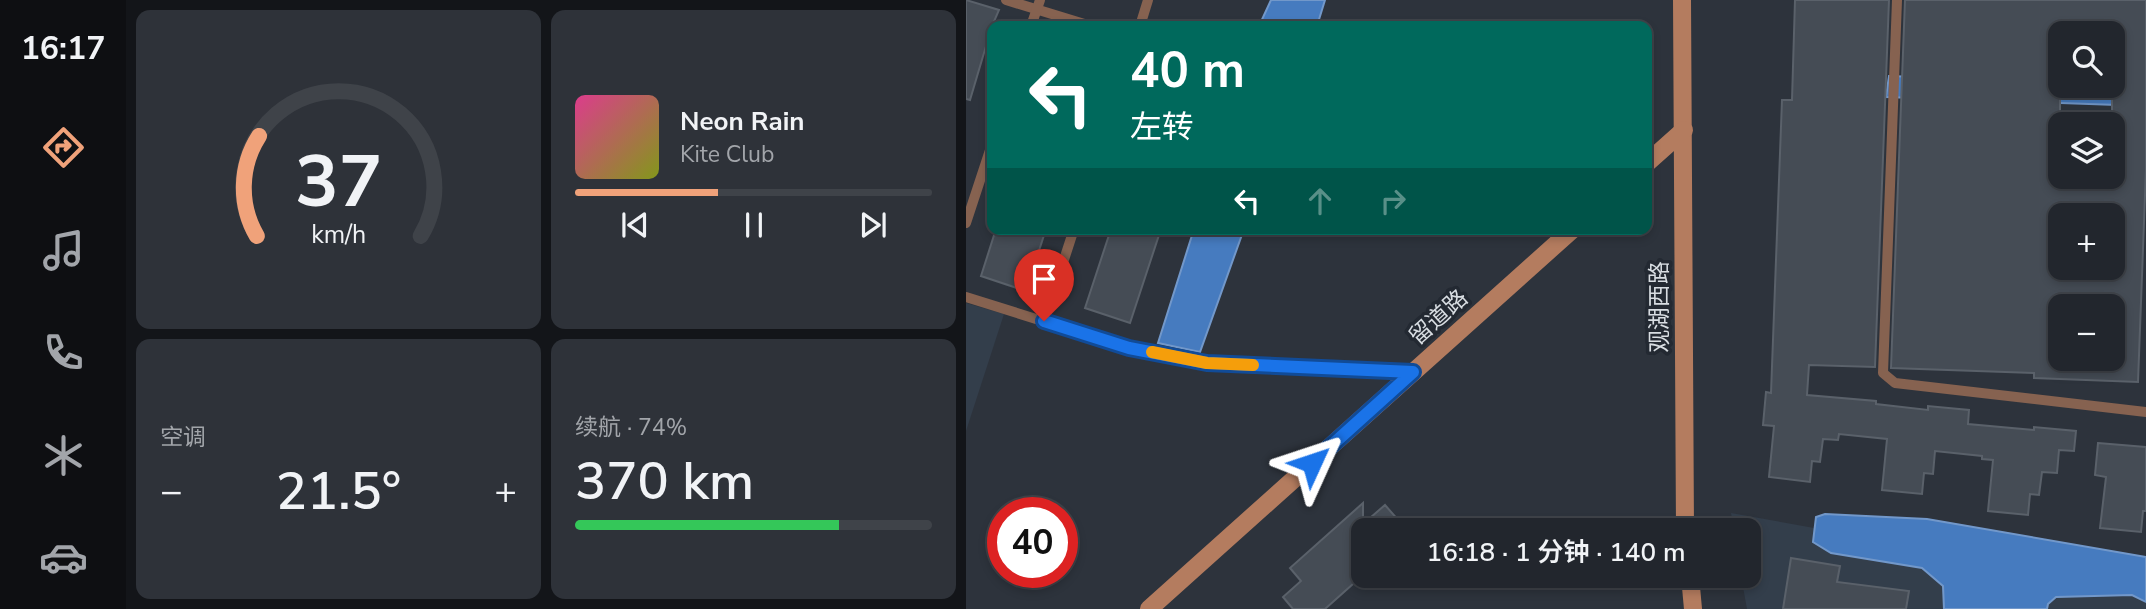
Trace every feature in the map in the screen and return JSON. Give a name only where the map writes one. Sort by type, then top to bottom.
[{"type":"street","name":"观湖西路","points":[[1682,0],[1685,518]]},
{"type":"street","points":[[1652,159],[1684,130]]},
{"type":"street","name":"留道路","points":[[1149,609],[1566,235]]},
{"type":"street","points":[[1691,588],[1693,609]]},
{"type":"lane","points":[[1006,0],[1038,5],[1078,21]]},
{"type":"lane","points":[[1142,21],[1148,0]]},
{"type":"lane","points":[[1897,0],[1883,373],[1895,383],[2146,412]]},
{"type":"lane","points":[[966,223],[987,159]]},
{"type":"lane","points":[[1044,321],[1072,235]]},
{"type":"lane","points":[[966,297],[1129,348],[1207,363],[1413,372]]},
{"type":"shaded area","points":[[966,303],[1004,314],[966,431]]},
{"type":"shaded area","points":[[1731,513],[1759,518],[1732,518]]},
{"type":"shaded area","points":[[1761,518],[1925,548],[2146,580],[2146,609],[1747,609],[1743,588],[1761,588]]},
{"type":"water","points":[[1271,0],[1325,0],[1319,21],[1261,21]]},
{"type":"water","points":[[1889,76],[2048,82],[2048,98],[2125,98],[2125,94],[2146,106],[1886,97]]},
{"type":"water","points":[[1192,235],[1242,235],[1200,352],[1158,343]]},
{"type":"water","points":[[1825,514],[1927,519],[2146,557],[2146,602],[2132,595],[2056,597],[2048,604],[2047,609],[1944,609],[1943,586],[1922,568],[1831,553],[1813,542],[1816,517]]},
{"type":"building","points":[[966,0],[999,10],[994,21],[987,21],[987,43],[970,100],[966,99]]},
{"type":"building","points":[[1795,0],[1889,0],[1875,367],[1809,365],[1807,395],[1876,401],[1876,404],[1928,410],[1928,406],[1969,410],[1968,424],[2076,431],[2074,451],[2059,450],[2057,473],[2042,472],[2039,495],[2030,494],[2028,515],[1988,511],[1993,460],[1982,459],[1982,456],[1935,451],[1933,474],[1924,473],[1922,494],[1882,490],[1887,439],[1839,434],[1838,440],[1823,439],[1820,462],[1812,461],[1810,482],[1769,477],[1774,426],[1763,425],[1766,392],[1771,393],[1782,100],[1792,100]]},
{"type":"building","points":[[1905,0],[2146,0],[2146,169],[2138,382],[2034,378],[2034,373],[1891,368]],"holes":[[[2048,21],[2125,21],[2125,98],[2112,98],[2112,112],[2125,112],[2125,189],[2048,189],[2048,112],[2060,112],[2060,98],[2048,98]]]},
{"type":"building","points":[[994,235],[1044,235],[1026,291],[981,276]]},
{"type":"building","points":[[1109,235],[1159,235],[1130,323],[1085,308]]},
{"type":"building","points":[[2098,443],[2146,447],[2146,511],[2143,511],[2141,532],[2100,528],[2106,477],[2095,475]]},
{"type":"building","points":[[1363,503],[1363,518],[1351,518],[1351,586],[1325,609],[1293,609],[1283,597],[1301,581],[1290,568]]},
{"type":"building","points":[[1385,505],[1396,518],[1370,518]]},
{"type":"building","points":[[1791,558],[1840,566],[1837,582],[1909,591],[1906,609],[1783,609]]},
{"type":"slow traffic","points":[[1152,352],[1207,363],[1253,365]]},
{"type":"route","points":[[1044,321],[1129,348],[1207,363],[1413,372],[1312,463]]}]
